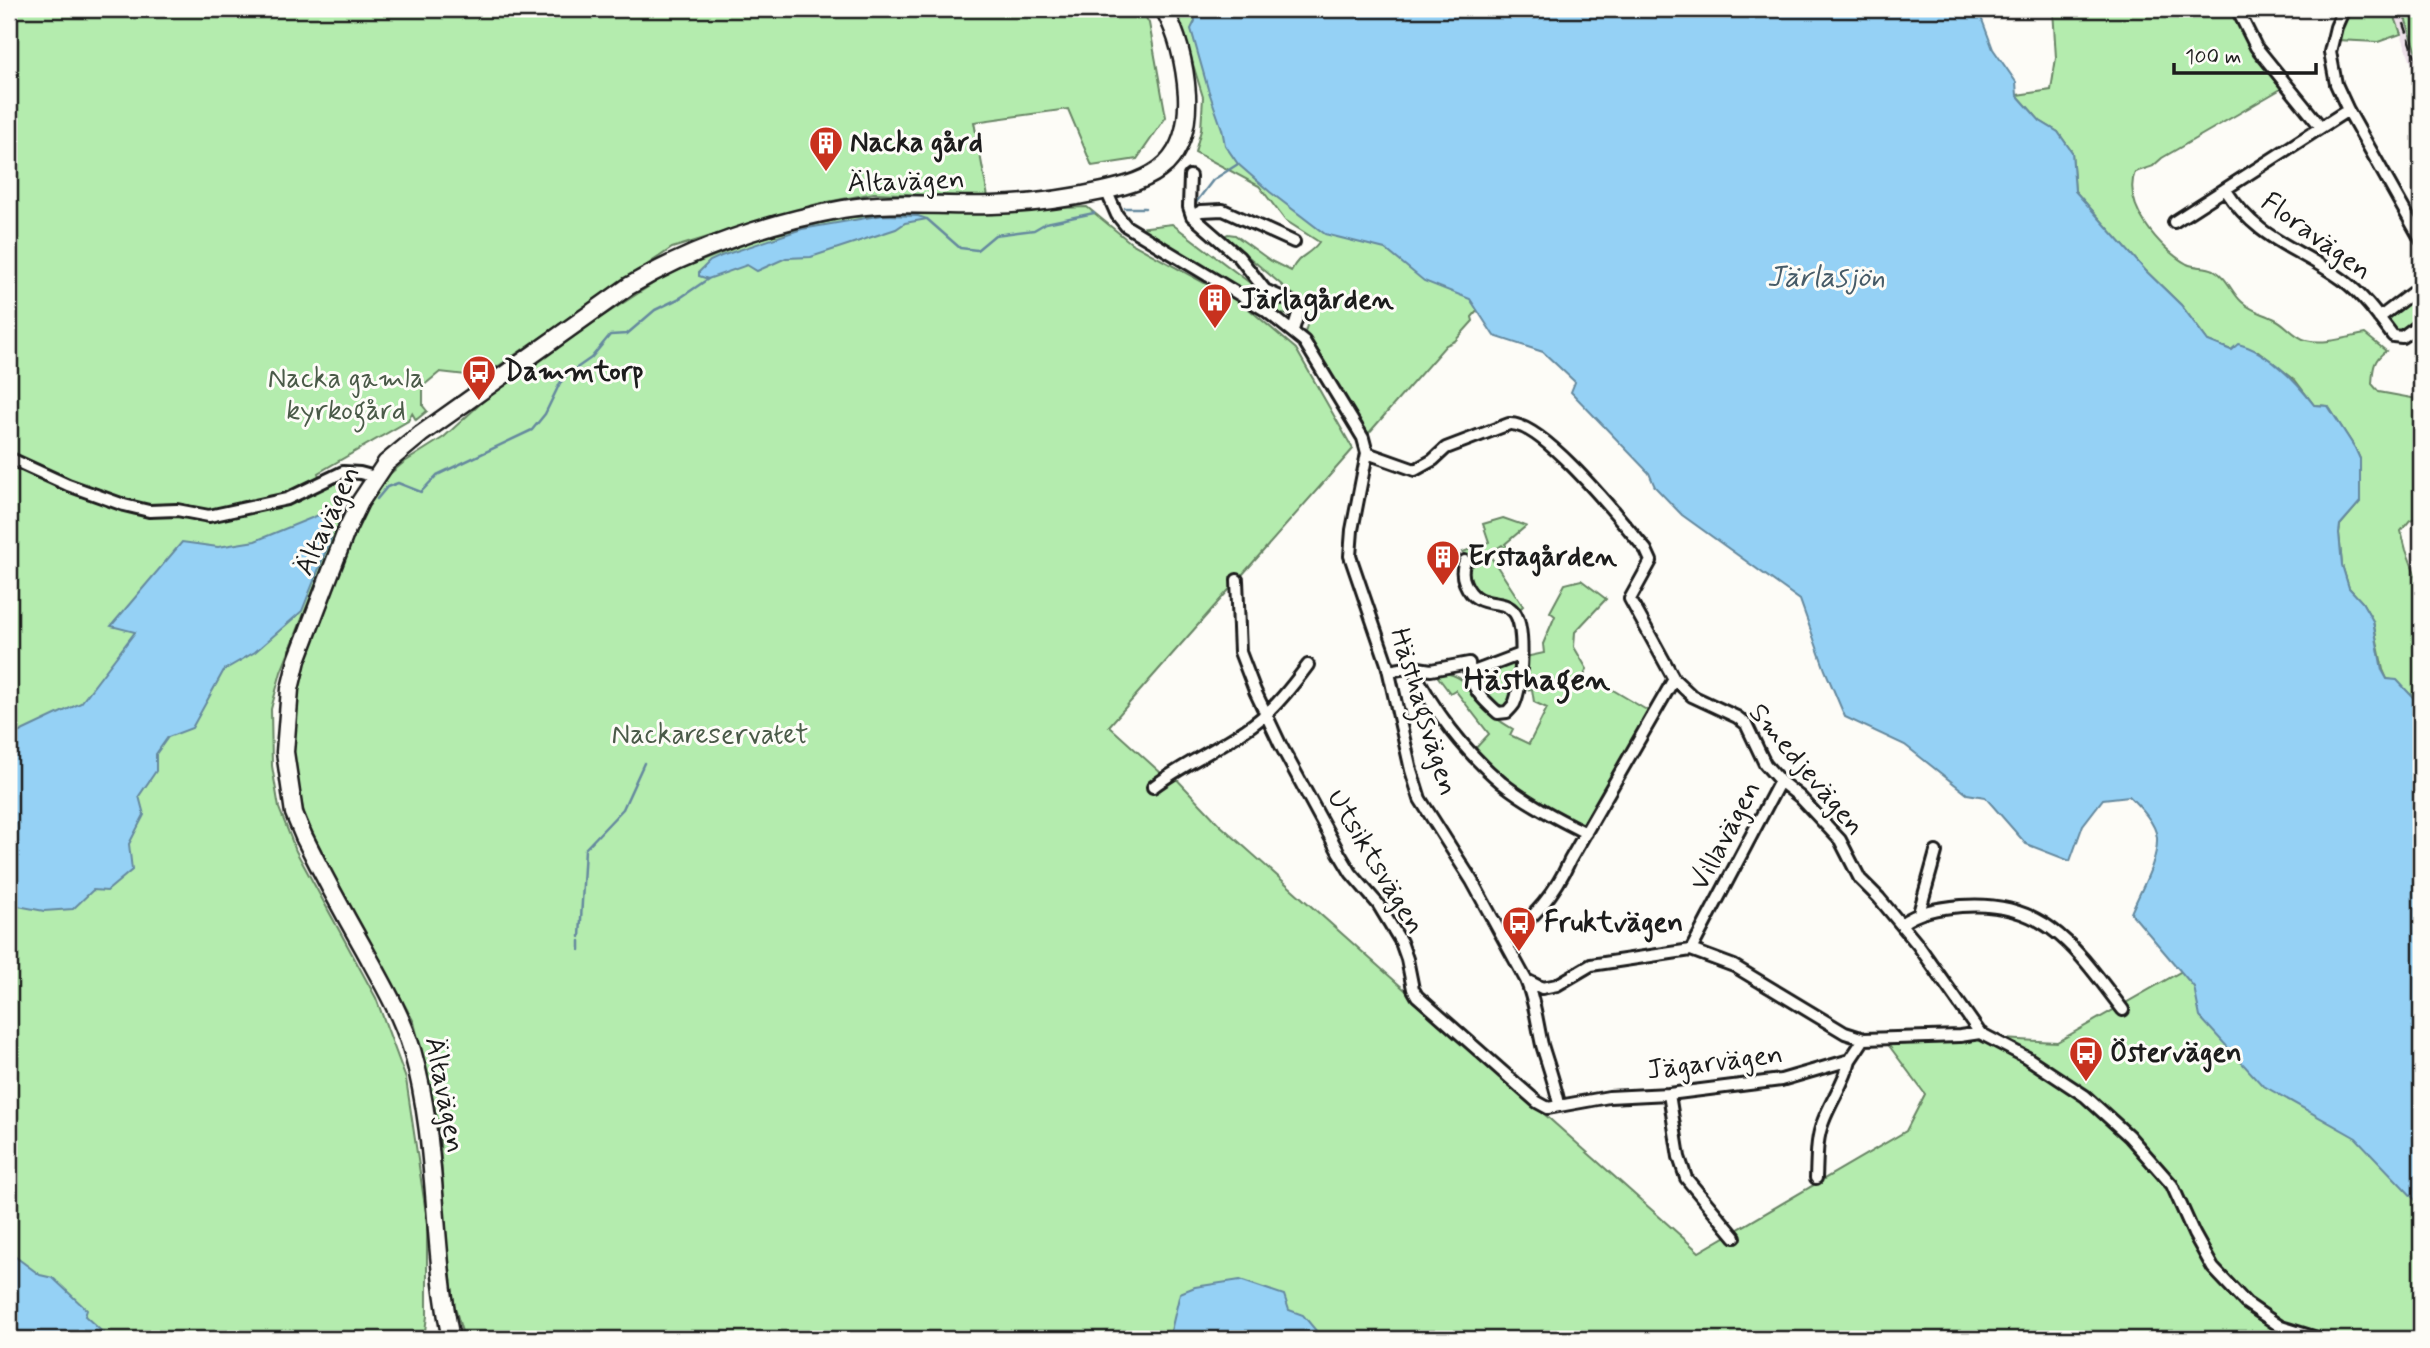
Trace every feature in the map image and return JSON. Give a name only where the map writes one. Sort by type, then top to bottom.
[{"type":"main road","name":"Ältavägen","points":[[451,1339],[445,1309],[431,1156],[422,1094],[412,1051],[403,1023],[303,837],[294,813],[285,752],[290,689],[297,660],[346,529],[375,477],[386,463],[421,434],[629,286],[663,266],[701,249],[806,217],[844,209],[881,204],[991,205],[1062,200],[1126,186],[1157,172],[1175,153],[1181,141],[1188,111],[1179,40],[1164,9]]},
{"type":"street","points":[[2237,9],[2256,47],[2321,127]]},
{"type":"street","points":[[2344,9],[2330,52],[2336,84],[2421,240]]},
{"type":"street","points":[[2174,222],[2348,110]]},
{"type":"street","points":[[1190,176],[1189,207],[1192,216],[1239,257],[1265,290],[1292,302],[1298,314],[1293,330]]},
{"type":"street","name":"Floravägen","points":[[2225,189],[2250,222],[2279,243],[2340,278],[2357,292],[2380,319]]},
{"type":"street","points":[[1106,190],[1117,215],[1126,226],[1265,310],[1304,341],[1354,422],[1363,438],[1367,453]]},
{"type":"street","points":[[1192,216],[1201,211],[1223,210],[1294,242]]},
{"type":"street","points":[[2421,286],[2380,319],[2393,336],[2402,337],[2421,323]]},
{"type":"street","name":"Smedjevägen","points":[[1367,453],[1415,470],[1433,460],[1446,448],[1518,423],[1532,431],[1570,463],[1646,550],[1651,561],[1630,599],[1674,679],[1692,696],[1737,716],[1746,724],[1759,755],[1780,781],[1800,797],[1840,840],[1860,879],[1901,924],[1980,1033]]},
{"type":"street","name":"Hästhagsvägen","points":[[1367,453],[1352,530],[1350,556],[1389,671],[1410,770],[1420,799],[1506,940],[1533,995],[1543,1046],[1559,1104]]},
{"type":"street","points":[[9,458],[68,485],[124,505],[149,511],[177,510],[209,516],[287,499],[343,472],[375,477]]},
{"type":"street","points":[[1465,561],[1463,579],[1469,592],[1478,599],[1506,606],[1515,613],[1522,631],[1519,684],[1515,703],[1507,712],[1498,713],[1485,702],[1469,679],[1469,666]]},
{"type":"street","name":"Utsiktsvägen","points":[[1237,580],[1240,652],[1266,715],[1339,853],[1401,942],[1417,996],[1537,1102],[1548,1108],[1559,1104]]},
{"type":"street","points":[[1389,671],[1412,667],[1431,670],[1469,666],[1476,671],[1521,654]]},
{"type":"street","points":[[1153,788],[1171,773],[1249,728],[1266,715],[1308,665]]},
{"type":"street","points":[[1412,667],[1451,729],[1486,769],[1505,785],[1586,833]]},
{"type":"street","points":[[1506,940],[1524,926],[1558,886],[1674,679]]},
{"type":"street","name":"Villavägen","points":[[1691,950],[1780,781]]},
{"type":"street","points":[[1919,913],[1936,852]]},
{"type":"street","points":[[1901,924],[1919,913],[1945,908],[1984,904],[2018,911],[2053,928],[2067,939],[2123,1010]]},
{"type":"street","points":[[1526,981],[1542,988],[1557,985],[1591,965],[1691,950],[1734,966],[1844,1033],[1864,1039],[1980,1033],[2026,1057],[2085,1096],[2129,1136],[2172,1185],[2213,1268],[2246,1303],[2281,1327],[2320,1339]]},
{"type":"street","points":[[1816,1178],[1819,1135],[1823,1122],[1847,1073],[1850,1060],[1864,1039]]},
{"type":"street","name":"Jägarvägen","points":[[1559,1104],[1781,1080],[1850,1060]]},
{"type":"street","points":[[1669,1094],[1679,1157],[1686,1178],[1735,1237]]},
{"type":"shaded area","points":[[2392,9],[2402,9],[2421,64],[2421,90]]},
{"type":"green space","name":"Nacka gamla kyrkogård","points":[[9,9],[1141,9],[1149,23],[1166,117],[1137,159],[1092,166],[1068,109],[974,122],[988,197],[874,193],[817,204],[672,248],[497,367],[472,366],[466,375],[440,372],[423,386],[423,406],[427,411],[416,420],[412,413],[408,421],[318,473],[319,476],[353,468],[359,471],[342,489],[335,508],[341,520],[281,672],[271,709],[272,766],[279,808],[296,851],[376,998],[406,1079],[427,1220],[427,1316],[424,1339],[9,1339]]},
{"type":"green space","points":[[1176,9],[1573,9],[1478,310],[1472,317],[1473,321],[1455,341],[1446,345],[1368,434],[1305,332],[1308,322],[1304,321],[1307,315],[1297,298],[1224,236],[1235,235],[1271,261],[1291,271],[1319,242],[1285,220],[1259,186],[1195,152],[1201,130],[1203,97]]},
{"type":"green space","points":[[2053,9],[2231,9],[2252,49],[2281,89],[2162,158],[2153,166],[2135,172],[2132,185],[2134,198],[2146,225],[2166,248],[2187,264],[2219,273],[2246,305],[2279,321],[2306,340],[2328,341],[2365,334],[2386,351],[2378,358],[2373,369],[2372,384],[2379,392],[2417,399],[2421,392],[2421,516],[2410,520],[2401,531],[2421,589],[2421,706],[2397,681],[2387,679],[2373,621],[2362,602],[2349,588],[2342,565],[2339,533],[2340,525],[2360,502],[2360,459],[2328,406],[2314,405],[2295,380],[2258,351],[2231,350],[2208,341],[2181,305],[2145,270],[2075,191],[2072,152],[2058,132],[2040,121],[2017,95],[2051,90],[2056,58]]},
{"type":"green space","points":[[2351,9],[2392,9],[2401,34],[2378,42],[2337,40]]},
{"type":"green space","points":[[2402,9],[2421,9],[2421,64]]},
{"type":"green space","name":"Nackareservatet","points":[[1087,207],[1131,243],[1243,304],[1296,349],[1353,449],[1109,726],[1161,773],[1171,773],[1220,825],[1699,1252],[1906,1131],[1925,1094],[1887,1043],[2002,1039],[2057,1042],[2182,971],[2421,919],[2421,1339],[464,1339],[454,1304],[446,1237],[439,1126],[414,1022],[305,817],[293,766],[295,713],[303,660],[374,487],[403,463],[444,437],[512,375],[668,274],[758,239],[846,217]]},
{"type":"green space","points":[[1172,224],[1279,304],[1288,304],[1292,312],[1290,315],[1272,310],[1139,228]]},
{"type":"green space","points":[[2421,293],[2421,317],[2404,331],[2392,329],[2388,325],[2391,316]]},
{"type":"green space","points":[[1503,518],[1526,526],[1505,544],[1512,553],[1510,555],[1502,545],[1489,554],[1523,606],[1518,611],[1490,602],[1470,588],[1466,571],[1474,565],[1463,552],[1489,542],[1483,524]]},
{"type":"green space","points":[[1581,580],[1606,599],[1575,632],[1574,647],[1587,669],[1577,690],[1582,693],[1590,680],[1596,680],[1650,712],[1590,819],[1580,825],[1514,786],[1473,751],[1489,734],[1455,690],[1450,693],[1438,673],[1456,676],[1464,681],[1494,716],[1513,729],[1510,735],[1529,744],[1547,708],[1534,702],[1532,689],[1523,690],[1525,657],[1544,653],[1543,644],[1555,616],[1550,612],[1565,584]]},
{"type":"green space","points":[[1515,661],[1517,663],[1513,698],[1505,709],[1494,708],[1472,678]]},
{"type":"water","name":"Järlasjön","points":[[1193,9],[1978,9],[1993,49],[2016,82],[2017,95],[2040,121],[2058,132],[2072,152],[2075,191],[2145,270],[2181,305],[2208,341],[2231,350],[2238,344],[2270,360],[2299,386],[2314,405],[2328,406],[2360,459],[2360,502],[2340,525],[2342,565],[2349,588],[2362,602],[2373,621],[2382,670],[2387,679],[2397,680],[2421,706],[2421,1206],[2356,1138],[2262,1085],[2200,1017],[2194,987],[2131,913],[2152,866],[2157,838],[2150,821],[2129,796],[2103,799],[2083,825],[2070,861],[2026,844],[1985,797],[1967,794],[1905,745],[1845,717],[1800,600],[1682,515],[1655,487],[1649,473],[1571,392],[1575,382],[1543,352],[1494,336],[1470,299],[1424,281],[1385,249],[1325,234],[1238,164],[1225,145],[1208,89],[1191,29],[1195,21]]},
{"type":"water","points":[[883,215],[918,216],[927,219],[905,223],[896,229],[811,257],[786,258],[757,271],[747,265],[708,279],[699,276],[699,272],[710,261],[802,229]]},
{"type":"water","points":[[331,510],[331,538],[302,611],[255,652],[224,670],[192,728],[168,737],[156,754],[156,771],[139,796],[144,815],[129,844],[132,870],[107,891],[93,890],[73,909],[44,911],[18,906],[9,914],[9,737],[81,703],[135,632],[111,626],[182,542],[218,547],[255,541]]},
{"type":"water","points":[[9,1252],[40,1275],[53,1278],[87,1310],[85,1316],[110,1339],[9,1339]]},
{"type":"water","points":[[1240,1280],[1284,1295],[1289,1310],[1303,1315],[1323,1339],[1169,1339],[1180,1293],[1195,1287]]},
{"type":"waterway","points":[[1194,205],[1213,180],[1238,164]]},
{"type":"waterway","points":[[1125,208],[1145,208]]},
{"type":"waterway","points":[[927,219],[960,248],[977,250],[995,235],[1034,230],[1046,223],[1094,213]]},
{"type":"waterway","points":[[377,499],[387,487],[398,483],[421,492],[437,475],[532,430],[545,414],[560,383],[591,358],[610,335],[627,334],[655,310],[680,298],[708,279]]},
{"type":"waterway","points":[[331,518],[344,503]]},
{"type":"waterway","points":[[580,937],[585,849],[623,809],[644,763]]},
{"type":"waterway","points":[[580,941],[580,950]]},
{"type":"railway","points":[[2399,9],[2421,73]]},
{"type":"place","name":"Nacka gård","points":[[826,173]]},
{"type":"place","name":"Järlagården","points":[[1215,330]]},
{"type":"place","name":"Dammtorp","points":[[479,402]]},
{"type":"place","name":"Erstagården","points":[[1443,587]]},
{"type":"place","name":"Fruktvägen","points":[[1519,953]]},
{"type":"place","name":"Östervägen","points":[[2086,1083]]},
{"type":"district","name":"Hästhagen","points":[[1537,680]]}]
